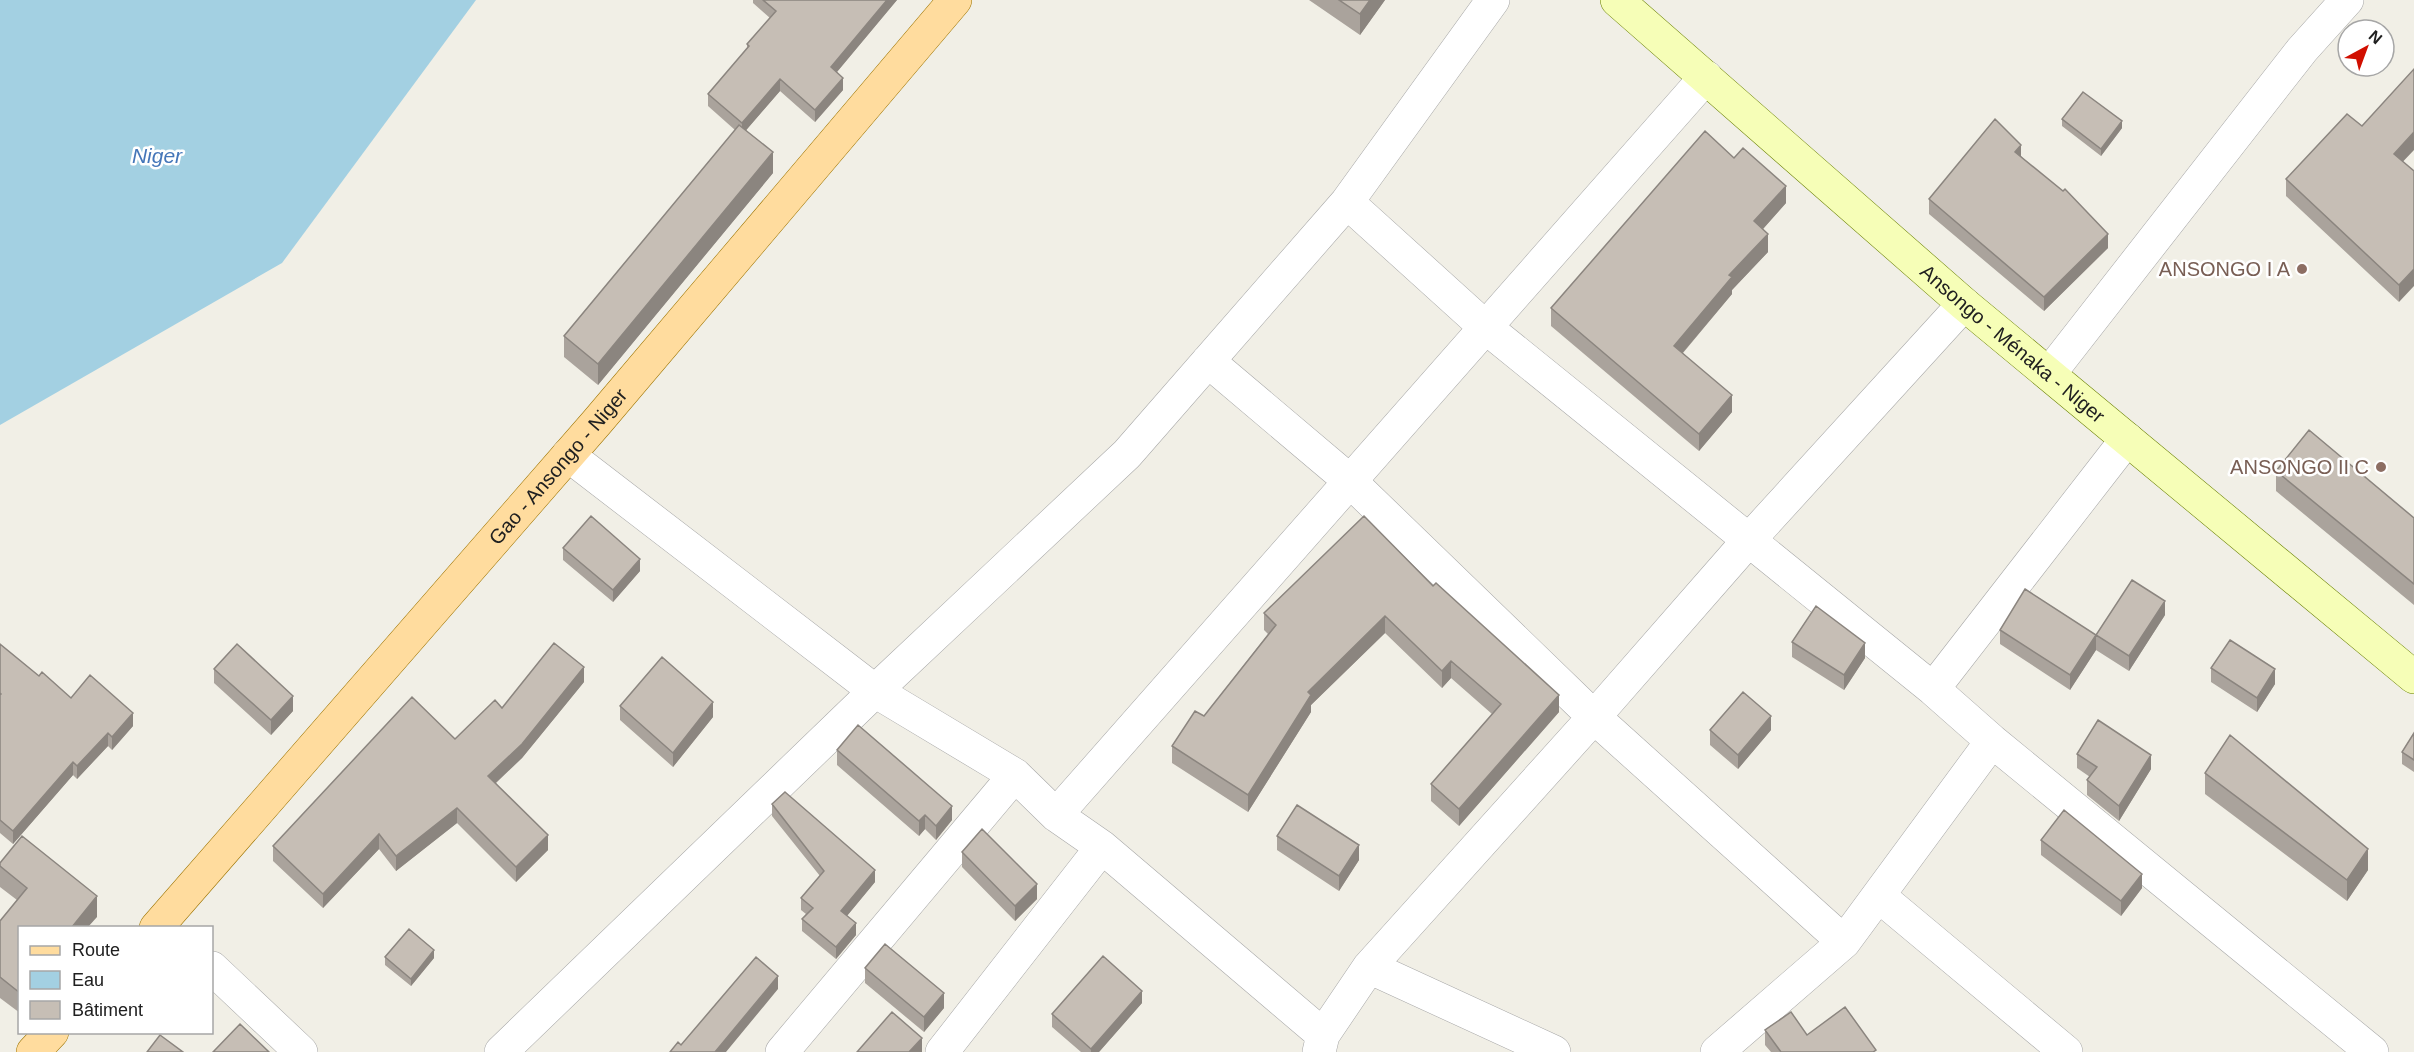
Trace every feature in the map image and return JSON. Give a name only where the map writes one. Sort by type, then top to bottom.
[{"type":"main road","name":"Gao - Ansongo - Niger","points":[[163,925],[955,0]]},
{"type":"main road","name":"Ansongo - Ménaka - Niger","points":[[1617,0],[1964,304],[2414,677]]},
{"type":"main road","points":[[33,1052],[50,1034]]},
{"type":"street","points":[[501,1052],[875,691],[1127,454],[1347,202],[1493,0]]},
{"type":"street","points":[[2049,374],[2302,50],[2347,0]]},
{"type":"street","points":[[1056,815],[1484,326],[1706,78]]},
{"type":"street","points":[[1347,202],[1484,326],[1748,542],[1933,689],[1992,741],[2372,1052]]},
{"type":"street","points":[[568,454],[875,691],[1016,775],[1056,815],[1102,847],[1321,1043],[1369,967],[1964,304]]},
{"type":"street","points":[[1208,361],[1350,481],[1594,717],[1844,942]]},
{"type":"street","points":[[1933,689],[2127,439]]},
{"type":"street","points":[[1717,1052],[1844,942],[1992,741]]},
{"type":"street","points":[[782,1052],[1016,775]]},
{"type":"street","points":[[942,1052],[1102,847]]},
{"type":"street","points":[[1879,896],[2066,1052]]},
{"type":"street","points":[[1369,967],[1554,1052]]},
{"type":"street","points":[[213,969],[301,1052]]},
{"type":"water","name":"Niger","points":[[0,0],[476,0],[282,263],[0,425]]},
{"type":"building","points":[[763,0],[887,0],[831,67],[843,78],[815,110],[780,79],[742,123],[708,94],[776,11]]},
{"type":"building","points":[[1339,0],[1370,0],[1360,14]]},
{"type":"building","points":[[2414,69],[2414,132],[2394,154],[2414,171],[2414,269],[2399,285],[2286,179],[2347,114],[2362,126]]},
{"type":"building","points":[[2083,92],[2122,121],[2101,149],[2062,119]]},
{"type":"building","points":[[1995,119],[2021,145],[2015,152],[2063,191],[2065,189],[2108,234],[2044,297],[1929,199]]},
{"type":"building","points":[[739,125],[773,152],[598,364],[564,336]]},
{"type":"building","points":[[1705,131],[1734,158],[1743,148],[1786,186],[1754,221],[1768,234],[1729,275],[1732,277],[1674,346],[1732,395],[1699,434],[1551,308]]},
{"type":"building","points":[[2309,430],[2414,518],[2414,584],[2276,471]]},
{"type":"building","points":[[591,516],[640,559],[613,590],[563,548]]},
{"type":"building","points":[[1364,516],[1433,586],[1436,583],[1559,695],[1459,809],[1431,784],[1501,704],[1451,661],[1442,671],[1385,616],[1308,692],[1311,695],[1248,795],[1172,746],[1195,711],[1204,716],[1276,625],[1264,613]]},
{"type":"building","points":[[2132,580],[2165,601],[2129,656],[2096,635]]},
{"type":"building","points":[[2025,589],[2096,635],[2070,675],[2000,630]]},
{"type":"building","points":[[1816,606],[1865,643],[1844,675],[1792,642]]},
{"type":"building","points":[[2230,640],[2275,669],[2257,698],[2211,668]]},
{"type":"building","points":[[554,643],[584,667],[522,744],[488,776],[548,835],[516,867],[457,808],[396,856],[379,834],[323,894],[273,846],[412,697],[455,739],[495,700],[502,708]]},
{"type":"building","points":[[0,644],[39,676],[42,672],[71,698],[90,675],[133,713],[112,737],[108,733],[77,766],[73,762],[13,831],[0,820]]},
{"type":"building","points":[[237,644],[293,696],[271,720],[214,669]]},
{"type":"building","points":[[662,657],[713,702],[673,753],[620,706]]},
{"type":"building","points":[[1743,692],[1771,716],[1738,755],[1710,730]]},
{"type":"building","points":[[2098,720],[2151,755],[2119,806],[2087,780],[2097,767],[2077,754]]},
{"type":"building","points":[[858,725],[952,806],[936,826],[925,815],[919,821],[837,750]]},
{"type":"building","points":[[2414,733],[2414,760],[2402,752]]},
{"type":"building","points":[[2230,735],[2368,849],[2347,880],[2205,773]]},
{"type":"building","points":[[785,792],[875,870],[841,911],[856,923],[836,947],[802,919],[813,908],[801,898],[824,871],[772,804]]},
{"type":"building","points":[[1297,805],[1359,845],[1339,876],[1277,836]]},
{"type":"building","points":[[2064,810],[2142,874],[2121,901],[2041,840]]},
{"type":"building","points":[[982,829],[1037,884],[1015,906],[962,852]]},
{"type":"building","points":[[22,836],[97,896],[73,926],[18,926],[18,991],[0,977],[0,921],[27,888],[0,866]]},
{"type":"building","points":[[409,929],[434,950],[411,979],[385,957]]},
{"type":"building","points":[[885,944],[944,993],[924,1017],[865,968]]},
{"type":"building","points":[[1103,956],[1142,991],[1091,1049],[1052,1014]]},
{"type":"building","points":[[756,957],[778,976],[715,1052],[670,1052],[678,1042],[681,1045]]},
{"type":"building","points":[[1845,1007],[1876,1050],[1873,1052],[1781,1052],[1765,1030],[1791,1012],[1807,1035]]},
{"type":"building","points":[[892,1012],[922,1038],[909,1052],[857,1052]]},
{"type":"building","points":[[240,1024],[269,1052],[213,1052]]},
{"type":"building","points":[[160,1035],[183,1052],[147,1052]]},
{"type":"place","name":"ANSONGO I A","points":[[2302,269]]},
{"type":"place","name":"ANSONGO II C","points":[[2381,467]]}]
